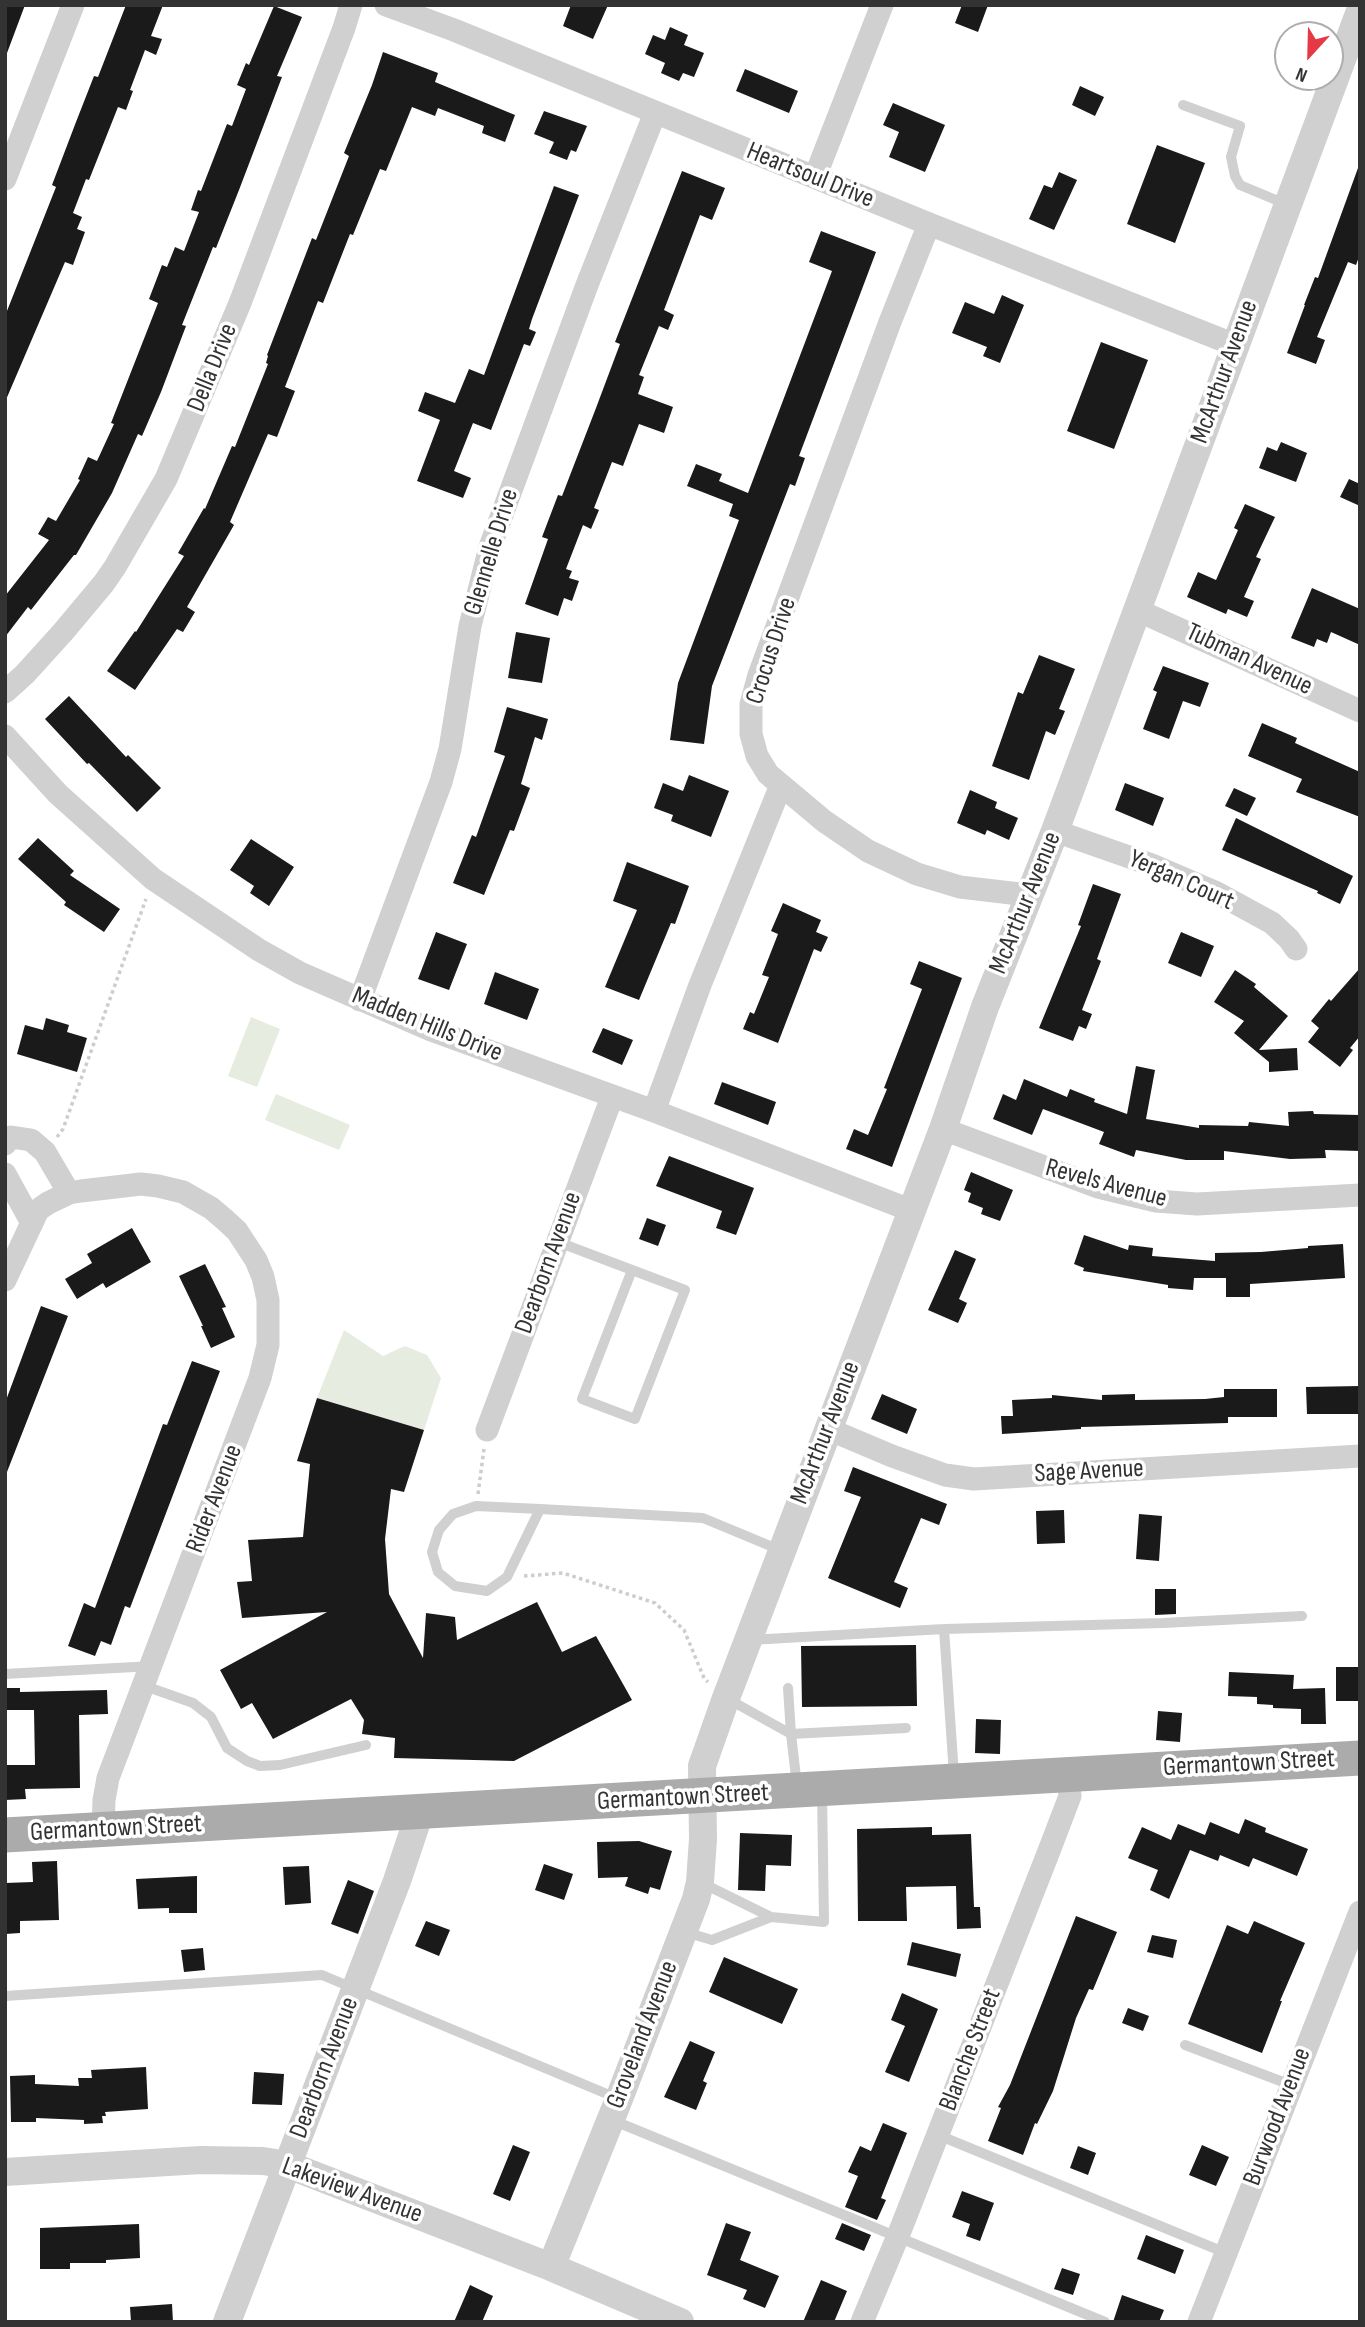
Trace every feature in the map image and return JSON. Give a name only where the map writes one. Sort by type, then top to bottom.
[{"type":"main road","name":"Germantown Street","points":[[5,1835],[1360,1758]]},
{"type":"street","points":[[5,179],[73,5]]},
{"type":"street","name":"Della Drive","points":[[5,692],[48,649],[104,583],[166,480],[240,303],[351,5]]},
{"type":"street","name":"Heartsoul Drive","points":[[386,5],[1236,345]]},
{"type":"street","points":[[815,177],[882,5]]},
{"type":"street","name":"McArthur Avenue","points":[[701,1796],[702,1766],[747,1640],[943,1129],[985,1007],[1055,831],[1360,11]]},
{"type":"street","name":"Glennelle Drive","points":[[360,1000],[441,782],[450,749],[470,626],[490,547],[587,285],[655,113]]},
{"type":"street","name":"Crocus Drive","points":[[929,224],[759,675],[751,704],[751,734],[757,756],[768,774],[849,840],[895,865],[960,887],[1028,895]]},
{"type":"street","name":"Tubman Avenue","points":[[1137,610],[1360,711]]},
{"type":"street","name":"Madden Hills Drive","points":[[5,736],[58,794],[153,879],[259,950],[300,973],[431,1030],[654,1111],[911,1210]]},
{"type":"street","points":[[654,1111],[700,985],[781,785]]},
{"type":"street","name":"Yergan Court","points":[[1055,831],[1152,865],[1217,893],[1272,923],[1296,949]]},
{"type":"street","name":"Dearborn Avenue","points":[[487,1430],[612,1097]]},
{"type":"street","name":"Revels Avenue","points":[[943,1129],[1098,1187],[1156,1201],[1196,1204],[1360,1195]]},
{"type":"street","points":[[5,1144],[11,1137],[31,1139],[45,1152],[69,1193]]},
{"type":"street","points":[[5,1174],[32,1223]]},
{"type":"street","name":"Rider Avenue","points":[[5,1280],[38,1210],[69,1193],[124,1184],[141,1184],[183,1192],[225,1219],[242,1238],[256,1260],[268,1300],[268,1345],[260,1378],[108,1778],[103,1830]]},
{"type":"street","name":"Sage Avenue","points":[[828,1429],[892,1457],[945,1475],[974,1479],[1360,1456]]},
{"type":"street","name":"Blanche Street","points":[[862,2322],[1066,1807],[1070,1796],[1068,1775]]},
{"type":"street","name":"Groveland Avenue","points":[[551,2267],[690,1915],[700,1882],[703,1839],[701,1796]]},
{"type":"street","name":"Dearborn Avenue","points":[[227,2322],[397,1881],[420,1812]]},
{"type":"street","name":"Burwood Avenue","points":[[1199,2322],[1360,1912]]},
{"type":"street","name":"Lakeview Avenue","points":[[5,2172],[201,2160],[263,2161],[288,2165],[551,2267],[680,2322]]},
{"type":"lane","points":[[1183,105],[1240,126],[1231,157],[1234,176],[1240,185],[1288,205]]},
{"type":"lane","points":[[558,1242],[685,1290],[635,1419],[582,1399],[632,1270]]},
{"type":"lane","points":[[540,1509],[507,1577],[487,1591],[455,1586],[438,1573],[432,1552],[439,1530],[453,1514],[476,1506],[540,1509],[703,1518],[781,1550]]},
{"type":"lane","points":[[747,1640],[944,1629],[1302,1616]]},
{"type":"lane","points":[[944,1629],[954,1782]]},
{"type":"lane","points":[[5,1674],[149,1676],[211,1717],[227,1748],[260,1766],[279,1765],[366,1745]]},
{"type":"lane","points":[[700,1882],[771,1917],[824,1922],[810,1790],[791,1734],[788,1688]]},
{"type":"lane","points":[[726,1698],[791,1734],[906,1728]]},
{"type":"lane","points":[[682,1931],[712,1940],[771,1917]]},
{"type":"lane","points":[[5,1996],[322,1975],[898,2236],[1105,2322]]},
{"type":"lane","points":[[1185,2045],[1291,2085]]},
{"type":"lane","points":[[938,2135],[1226,2253]]},
{"type":"path","points":[[45,1152],[63,1129],[153,879]]},
{"type":"path","points":[[476,1506],[487,1430]]},
{"type":"path","points":[[507,1577],[563,1573],[655,1603],[684,1630],[704,1678],[726,1698]]},
{"type":"shaded area","points":[[251,1017],[280,1029],[257,1087],[228,1076]]},
{"type":"shaded area","points":[[276,1094],[350,1125],[339,1150],[265,1120]]},
{"type":"shaded area","points":[[344,1330],[383,1356],[405,1346],[427,1355],[441,1378],[424,1430],[317,1398]]},
{"type":"building","points":[[5,5],[25,5],[7,53],[5,53]]},
{"type":"building","points":[[126,5],[163,5],[151,36],[162,39],[156,55],[145,50],[130,90],[133,91],[126,110],[118,107],[89,180],[86,179],[73,213],[82,217],[77,229],[85,232],[73,265],[65,262],[5,402],[5,316],[56,187],[52,185],[76,122],[94,76],[98,77]]},
{"type":"building","points":[[571,5],[608,5],[593,39],[563,26]]},
{"type":"building","points":[[962,5],[988,5],[978,32],[955,23]]},
{"type":"building","points":[[274,6],[302,17],[277,76],[282,77],[239,190],[182,325],[186,326],[161,392],[142,436],[138,434],[112,493],[76,555],[31,610],[28,607],[5,637],[5,596],[49,540],[38,534],[48,517],[56,521],[80,480],[78,479],[88,457],[97,461],[114,424],[111,423],[158,303],[149,299],[162,265],[167,267],[175,247],[184,251],[199,212],[191,210],[198,190],[201,191],[227,124],[232,126],[246,89],[237,85],[246,63],[249,65]]},
{"type":"building","points":[[670,27],[688,35],[684,45],[704,53],[694,77],[683,73],[679,81],[661,73],[665,63],[645,54],[653,35],[665,40]]},
{"type":"building","points":[[383,52],[438,73],[435,82],[515,115],[505,142],[482,133],[484,126],[438,108],[435,116],[412,107],[386,171],[380,169],[353,235],[350,234],[323,303],[318,301],[285,387],[295,391],[277,437],[268,434],[230,522],[234,525],[187,607],[195,612],[183,632],[177,629],[135,690],[107,671],[136,632],[184,556],[178,553],[205,509],[232,446],[235,447],[268,364],[267,355],[312,238],[316,240],[349,156],[344,153]]},
{"type":"building","points":[[745,69],[798,91],[789,113],[736,91]]},
{"type":"building","points":[[1080,86],[1104,97],[1095,116],[1072,105]]},
{"type":"building","points":[[893,103],[945,125],[925,172],[889,157],[899,132],[883,125]]},
{"type":"building","points":[[544,111],[587,126],[576,152],[571,150],[567,160],[549,153],[554,142],[534,134]]},
{"type":"building","points":[[1157,145],[1205,163],[1175,243],[1127,224]]},
{"type":"building","points":[[1358,168],[1360,254],[1356,265],[1348,262],[1317,337],[1325,340],[1316,364],[1287,353]]},
{"type":"building","points":[[682,171],[725,188],[712,220],[700,215],[664,310],[674,315],[668,330],[659,326],[639,375],[644,377],[638,394],[673,407],[664,433],[639,424],[623,466],[612,462],[594,508],[599,510],[591,529],[583,525],[566,569],[572,571],[569,578],[579,581],[572,601],[564,598],[558,616],[525,604],[548,539],[542,537],[558,495],[562,496],[596,408],[620,344],[615,342]]},
{"type":"building","points":[[1059,172],[1077,180],[1054,230],[1029,219],[1044,185],[1052,188]]},
{"type":"building","points":[[554,186],[579,195],[532,319],[529,329],[536,332],[530,346],[524,344],[491,430],[473,423],[454,471],[471,478],[463,498],[417,481],[440,420],[418,411],[425,392],[455,403],[469,369],[484,375]]},
{"type":"building","points":[[821,231],[876,252],[799,456],[805,458],[795,486],[790,484],[712,686],[704,744],[670,740],[678,683],[739,520],[729,516],[733,504],[687,486],[696,464],[722,474],[719,481],[748,493],[832,271],[809,262]]},
{"type":"building","points":[[1002,295],[1024,305],[1000,363],[983,356],[987,347],[952,333],[965,302],[994,314]]},
{"type":"building","points":[[1101,342],[1148,360],[1114,449],[1067,431]]},
{"type":"building","points":[[1281,442],[1307,453],[1296,482],[1259,468],[1267,447],[1277,451]]},
{"type":"building","points":[[1349,479],[1360,484],[1360,506],[1340,497]]},
{"type":"building","points":[[1245,504],[1275,517],[1256,557],[1261,559],[1244,597],[1254,601],[1247,617],[1228,609],[1226,614],[1187,597],[1198,572],[1216,580],[1238,530],[1234,528]]},
{"type":"building","points":[[1312,588],[1360,609],[1360,645],[1331,632],[1327,643],[1317,639],[1314,647],[1291,638]]},
{"type":"building","points":[[516,632],[550,638],[542,683],[508,678]]},
{"type":"building","points":[[1039,655],[1075,669],[1059,709],[1065,711],[1055,735],[1046,731],[1029,780],[992,766],[1018,692],[1023,694]]},
{"type":"building","points":[[1163,666],[1209,683],[1200,707],[1183,701],[1169,739],[1143,729],[1157,692],[1153,690]]},
{"type":"building","points":[[69,696],[126,757],[128,755],[161,788],[137,812],[45,719]]},
{"type":"building","points":[[507,707],[548,719],[542,740],[535,737],[521,784],[530,788],[514,831],[510,830],[484,895],[453,883],[472,835],[476,837],[505,756],[494,752]]},
{"type":"building","points":[[1262,723],[1297,738],[1295,743],[1360,772],[1360,817],[1296,792],[1302,779],[1248,756]]},
{"type":"building","points":[[689,775],[729,791],[711,837],[671,821],[673,815],[654,808],[663,783],[683,791]]},
{"type":"building","points":[[1125,783],[1164,798],[1153,826],[1115,810]]},
{"type":"building","points":[[1234,788],[1256,798],[1247,816],[1225,806]]},
{"type":"building","points":[[970,790],[997,802],[995,808],[1018,818],[1009,840],[987,830],[985,835],[957,823]]},
{"type":"building","points":[[1236,818],[1353,876],[1340,904],[1317,893],[1318,891],[1222,850]]},
{"type":"building","points":[[38,838],[74,871],[70,875],[120,909],[104,932],[64,905],[66,902],[18,859]]},
{"type":"building","points":[[251,839],[294,867],[269,906],[250,893],[254,886],[230,870]]},
{"type":"building","points":[[627,862],[689,886],[675,924],[671,923],[639,1000],[605,987],[637,910],[613,901]]},
{"type":"building","points":[[1093,884],[1121,894],[1097,959],[1101,961],[1082,1010],[1092,1014],[1086,1029],[1079,1026],[1073,1041],[1039,1028],[1081,926],[1078,925]]},
{"type":"building","points":[[783,903],[821,920],[816,932],[828,937],[821,952],[814,949],[778,1043],[743,1029],[750,1012],[754,1014],[769,977],[762,975],[778,934],[771,931]]},
{"type":"building","points":[[436,932],[467,944],[449,990],[418,979]]},
{"type":"building","points":[[1181,932],[1214,946],[1201,977],[1168,963]]},
{"type":"building","points":[[919,961],[962,978],[892,1167],[846,1149],[854,1129],[868,1135],[887,1089],[884,1088],[922,989],[910,984]]},
{"type":"building","points":[[1360,968],[1360,1036],[1340,1067],[1308,1042],[1319,1028],[1311,1021]]},
{"type":"building","points":[[1235,970],[1256,984],[1254,987],[1288,1016],[1259,1050],[1297,1048],[1298,1070],[1269,1072],[1269,1062],[1234,1033],[1244,1021],[1214,1002]]},
{"type":"building","points":[[495,972],[539,989],[527,1020],[484,1004]]},
{"type":"building","points":[[46,1018],[69,1025],[67,1032],[87,1038],[77,1072],[17,1054],[25,1025],[43,1030]]},
{"type":"building","points":[[603,1028],[633,1040],[622,1065],[592,1052]]},
{"type":"building","points":[[1136,1066],[1155,1070],[1146,1119],[1199,1128],[1199,1125],[1248,1126],[1249,1122],[1289,1126],[1288,1112],[1360,1115],[1360,1151],[1325,1150],[1326,1158],[1290,1159],[1224,1151],[1224,1160],[1186,1160],[1136,1150],[1134,1157],[1099,1144],[1104,1132],[1043,1109],[1032,1135],[993,1119],[1003,1094],[1016,1100],[1024,1079],[1067,1097],[1070,1089],[1095,1099],[1094,1102],[1127,1114]]},
{"type":"building","points":[[722,1082],[776,1102],[768,1125],[714,1104]]},
{"type":"building","points":[[669,1156],[754,1188],[736,1235],[716,1228],[722,1211],[656,1186]]},
{"type":"building","points":[[971,1172],[1013,1190],[1000,1221],[981,1214],[983,1208],[968,1202],[971,1193],[964,1190]]},
{"type":"building","points":[[647,1218],[666,1225],[658,1246],[639,1239]]},
{"type":"building","points":[[132,1228],[151,1262],[106,1288],[103,1283],[77,1299],[65,1279],[92,1263],[87,1254]]},
{"type":"building","points":[[1084,1235],[1128,1250],[1129,1245],[1153,1248],[1152,1256],[1215,1261],[1215,1253],[1261,1252],[1343,1244],[1345,1278],[1250,1284],[1250,1297],[1226,1297],[1226,1278],[1194,1278],[1193,1290],[1168,1288],[1168,1285],[1083,1271],[1084,1268],[1074,1264]]},
{"type":"building","points":[[955,1250],[976,1259],[959,1299],[967,1303],[958,1323],[928,1310]]},
{"type":"building","points":[[205,1264],[226,1307],[222,1308],[235,1337],[211,1348],[179,1276]]},
{"type":"building","points":[[41,1306],[68,1316],[5,1477],[5,1403]]},
{"type":"building","points":[[192,1361],[220,1371],[130,1608],[125,1606],[111,1645],[101,1641],[95,1656],[68,1646],[84,1603],[95,1608],[163,1424],[167,1425]]},
{"type":"building","points":[[1360,1386],[1360,1414],[1307,1414],[1306,1387]]},
{"type":"building","points":[[1224,1389],[1277,1389],[1277,1417],[1228,1417],[1228,1423],[1081,1427],[1002,1434],[1001,1416],[1013,1416],[1012,1400],[1052,1398],[1052,1395],[1102,1400],[1102,1395],[1135,1394],[1135,1400],[1205,1399],[1224,1397]]},
{"type":"building","points":[[882,1394],[917,1409],[907,1434],[871,1419]]},
{"type":"building","points":[[317,1398],[424,1430],[404,1492],[391,1489],[385,1539],[389,1594],[423,1658],[426,1613],[455,1617],[457,1640],[537,1602],[562,1652],[596,1636],[632,1700],[514,1761],[394,1758],[395,1738],[362,1734],[364,1720],[351,1699],[273,1739],[252,1703],[241,1709],[220,1670],[327,1612],[242,1618],[237,1582],[252,1581],[248,1540],[303,1537],[310,1464],[297,1461]]},
{"type":"building","points":[[853,1467],[947,1504],[939,1525],[921,1518],[894,1582],[908,1588],[900,1608],[828,1578],[861,1497],[844,1491]]},
{"type":"building","points":[[1064,1510],[1065,1543],[1037,1544],[1036,1511]]},
{"type":"building","points":[[1139,1514],[1162,1516],[1159,1561],[1136,1559]]},
{"type":"building","points":[[1155,1589],[1176,1589],[1176,1614],[1155,1615]]},
{"type":"building","points":[[916,1645],[917,1706],[802,1707],[801,1646]]},
{"type":"building","points":[[1336,1667],[1360,1667],[1360,1701],[1336,1701]]},
{"type":"building","points":[[1229,1672],[1294,1675],[1293,1689],[1325,1688],[1326,1724],[1301,1724],[1301,1709],[1273,1708],[1273,1705],[1257,1704],[1257,1697],[1228,1696]]},
{"type":"building","points":[[5,1688],[20,1688],[20,1692],[107,1690],[108,1714],[79,1715],[80,1788],[25,1789],[26,1799],[5,1800],[5,1765],[35,1765],[34,1710],[5,1710]]},
{"type":"building","points":[[1158,1711],[1182,1713],[1180,1742],[1156,1740]]},
{"type":"building","points":[[976,1719],[1001,1720],[1000,1754],[975,1753]]},
{"type":"building","points":[[1245,1819],[1266,1828],[1265,1832],[1308,1849],[1297,1876],[1253,1858],[1249,1867],[1220,1855],[1218,1861],[1190,1850],[1169,1899],[1150,1890],[1158,1870],[1128,1858],[1142,1827],[1171,1840],[1178,1824],[1205,1835],[1210,1822],[1239,1834]]},
{"type":"building","points":[[932,1827],[932,1835],[971,1834],[974,1907],[980,1907],[981,1928],[957,1929],[956,1886],[906,1887],[907,1921],[858,1921],[857,1829]]},
{"type":"building","points":[[740,1833],[792,1835],[791,1866],[766,1865],[765,1891],[738,1890]]},
{"type":"building","points":[[639,1841],[672,1851],[660,1890],[650,1887],[648,1894],[625,1886],[628,1877],[598,1878],[597,1842]]},
{"type":"building","points":[[57,1861],[59,1920],[20,1921],[20,1933],[5,1934],[5,1883],[33,1882],[32,1862]]},
{"type":"building","points":[[544,1864],[573,1874],[564,1900],[535,1890]]},
{"type":"building","points":[[309,1866],[311,1903],[285,1905],[283,1867]]},
{"type":"building","points":[[197,1876],[197,1913],[169,1913],[169,1908],[138,1909],[136,1879]]},
{"type":"building","points":[[348,1880],[374,1891],[358,1934],[331,1924]]},
{"type":"building","points":[[1076,1916],[1117,1932],[1093,1990],[1089,1989],[1076,2018],[1053,2091],[1037,2124],[1035,2123],[1023,2155],[988,2141],[1001,2108],[998,2107],[1010,2085]]},
{"type":"building","points":[[426,1921],[450,1930],[439,1956],[415,1946]]},
{"type":"building","points":[[1254,1921],[1305,1943],[1280,2001],[1262,2053],[1188,2024],[1227,1925],[1248,1934]]},
{"type":"building","points":[[1152,1935],[1177,1940],[1173,1958],[1147,1952]]},
{"type":"building","points":[[912,1942],[961,1954],[956,1977],[907,1965]]},
{"type":"building","points":[[203,1948],[205,1970],[184,1972],[181,1950]]},
{"type":"building","points":[[724,1957],[798,1989],[782,2024],[709,1992]]},
{"type":"building","points":[[902,1993],[938,2009],[909,2082],[885,2072],[905,2026],[891,2020]]},
{"type":"building","points":[[1128,2008],[1149,2016],[1143,2031],[1122,2023]]},
{"type":"building","points":[[690,2041],[715,2052],[703,2081],[707,2083],[696,2110],[664,2097]]},
{"type":"building","points":[[146,2067],[148,2109],[105,2112],[106,2116],[102,2116],[103,2123],[84,2124],[84,2120],[36,2118],[36,2122],[11,2122],[10,2076],[35,2075],[35,2084],[79,2086],[78,2078],[92,2078],[91,2070]]},
{"type":"building","points":[[254,2072],[284,2074],[282,2105],[252,2104]]},
{"type":"building","points":[[883,2123],[907,2133],[881,2198],[886,2200],[877,2220],[845,2207],[858,2176],[848,2172],[860,2146],[871,2151]]},
{"type":"building","points":[[513,2145],[530,2152],[510,2201],[493,2194]]},
{"type":"building","points":[[1202,2145],[1229,2157],[1216,2186],[1189,2175]]},
{"type":"building","points":[[1078,2146],[1096,2153],[1088,2175],[1070,2168]]},
{"type":"building","points":[[962,2191],[994,2203],[980,2241],[966,2236],[970,2224],[952,2217]]},
{"type":"building","points":[[726,2223],[751,2232],[740,2260],[779,2276],[765,2308],[743,2299],[747,2290],[707,2275]]},
{"type":"building","points":[[842,2223],[871,2235],[864,2251],[835,2239]]},
{"type":"building","points":[[139,2224],[140,2258],[106,2260],[106,2263],[70,2263],[70,2269],[40,2269],[40,2228]]},
{"type":"building","points":[[1146,2235],[1184,2250],[1175,2274],[1137,2259]]},
{"type":"building","points":[[1062,2268],[1080,2274],[1073,2295],[1054,2289]]},
{"type":"building","points":[[821,2280],[847,2291],[834,2322],[803,2322]]},
{"type":"building","points":[[470,2285],[493,2296],[482,2322],[454,2322]]},
{"type":"building","points":[[1122,2295],[1164,2310],[1159,2322],[1113,2322]]},
{"type":"building","points":[[172,2304],[173,2322],[131,2322],[130,2307]]}]
